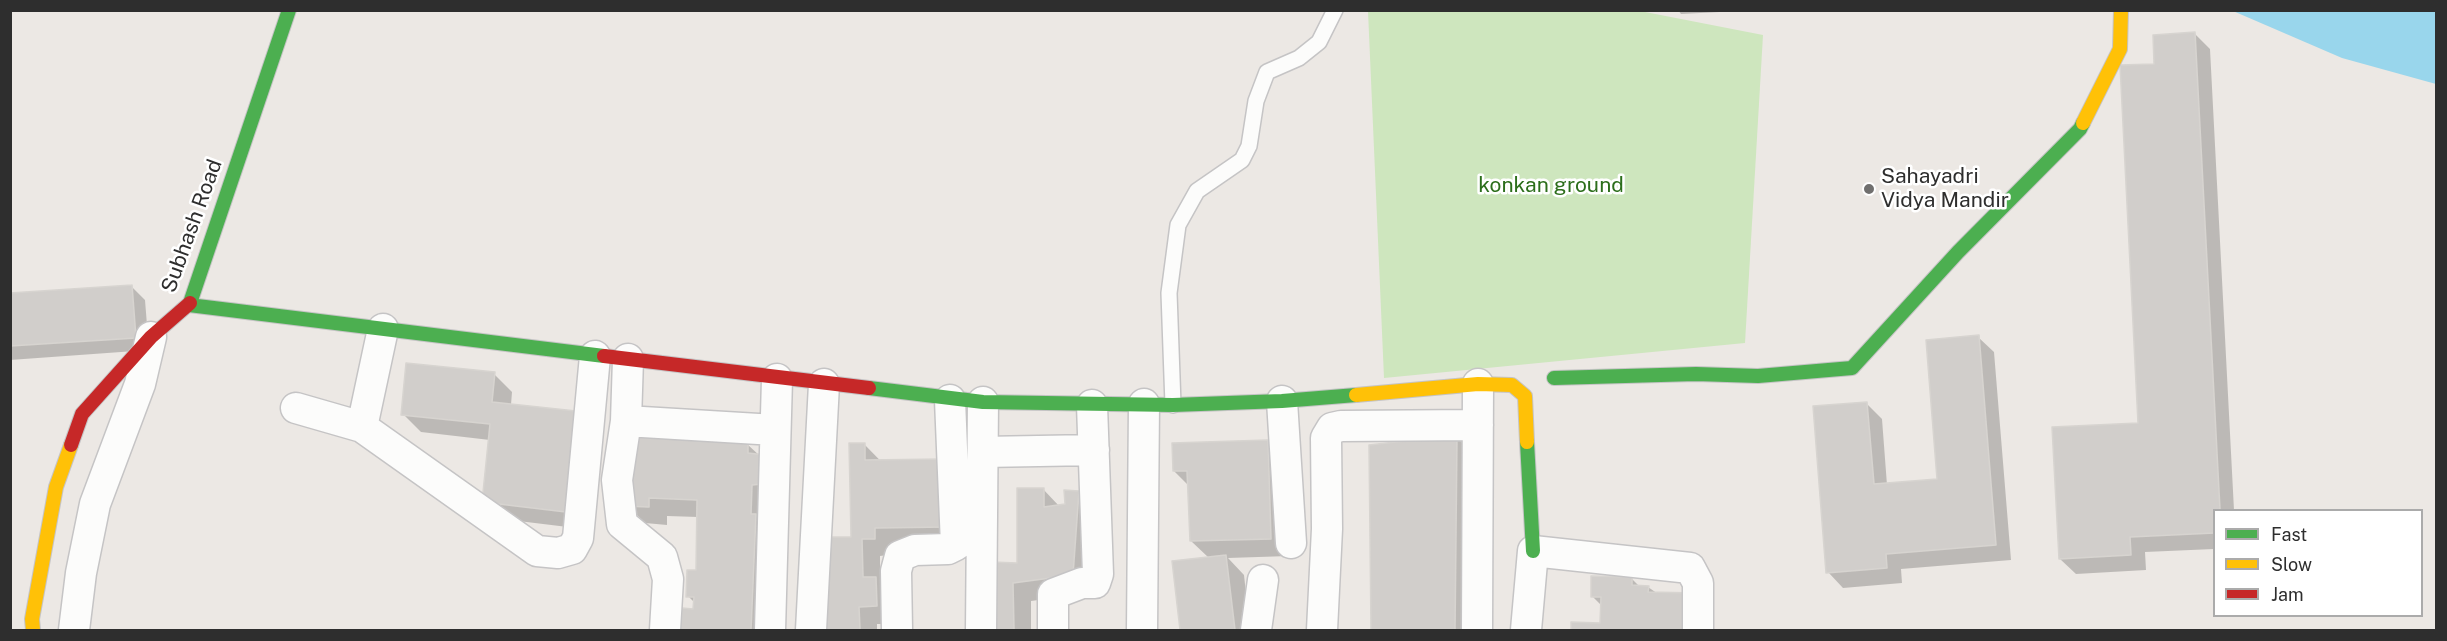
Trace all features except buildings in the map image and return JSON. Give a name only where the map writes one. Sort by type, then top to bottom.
[{"type":"street","name":"Subhash Road","points":[[33,630],[32,619],[45,537],[56,487],[82,414],[151,337],[189,305],[289,10]]},
{"type":"street","points":[[1554,378],[1696,374],[1758,376],[1852,368],[1958,252],[2080,129],[2120,49],[2121,10]]},
{"type":"street","points":[[189,305],[777,379],[983,402],[1158,405],[1282,401],[1478,384],[1512,385],[1525,396],[1533,551],[1526,630]]},
{"type":"street","points":[[362,427],[383,329]]},
{"type":"street","points":[[74,630],[81,573],[95,504],[133,403],[151,337]]},
{"type":"street","points":[[296,408],[362,427],[537,551],[558,553],[572,549],[578,538],[595,356]]},
{"type":"street","points":[[628,359],[626,421],[617,480],[622,524],[662,557],[668,579],[665,630]]},
{"type":"street","points":[[771,630],[777,379]]},
{"type":"street","points":[[811,630],[824,384]]},
{"type":"street","points":[[1477,630],[1478,384]]},
{"type":"street","points":[[897,630],[896,571],[900,556],[915,550],[948,549],[956,545],[950,400]]},
{"type":"street","points":[[1282,401],[1291,543]]},
{"type":"street","points":[[981,630],[983,402]]},
{"type":"street","points":[[1053,630],[1053,594],[1082,583],[1095,583],[1098,574],[1092,405]]},
{"type":"street","points":[[1142,630],[1158,405]]},
{"type":"street","points":[[626,421],[775,430]]},
{"type":"street","points":[[1322,630],[1327,529],[1326,438],[1332,428],[1341,426],[1478,425]]},
{"type":"street","points":[[983,452],[1094,450]]},
{"type":"street","points":[[1533,551],[1690,568],[1698,583],[1698,630]]},
{"type":"street","points":[[1256,630],[1263,580]]},
{"type":"lane","points":[[1158,405],[1178,225],[1197,190],[1242,160],[1249,146],[1256,101],[1268,72],[1299,58],[1319,42],[1335,10]]},
{"type":"green space","name":"konkan ground","points":[[1368,11],[1640,11],[1763,35],[1745,343],[1384,378]]},
{"type":"water","points":[[2233,11],[2436,11],[2436,84],[2342,58]]},
{"type":"traffic: fast","points":[[190,303],[289,10]]},
{"type":"traffic: fast","points":[[1554,378],[1696,374],[1758,376],[1852,368],[1958,252],[2080,129],[2083,123]]},
{"type":"traffic: fast","points":[[189,305],[604,356]]},
{"type":"traffic: fast","points":[[869,388],[983,402],[1173,405],[1282,401],[1356,395]]},
{"type":"traffic: fast","points":[[1527,442],[1533,551]]},
{"type":"traffic: slow","points":[[2083,123],[2120,49],[2121,10]]},
{"type":"traffic: slow","points":[[1356,395],[1478,384],[1512,385],[1525,396],[1527,442]]},
{"type":"traffic: slow","points":[[33,630],[32,619],[56,487],[71,445]]},
{"type":"traffic: jam","points":[[71,445],[82,414],[151,337],[190,303]]},
{"type":"traffic: jam","points":[[604,356],[869,388]]},
{"type":"place","name":"Sahayadri Vidya Mandir","points":[[1869,189]]}]
